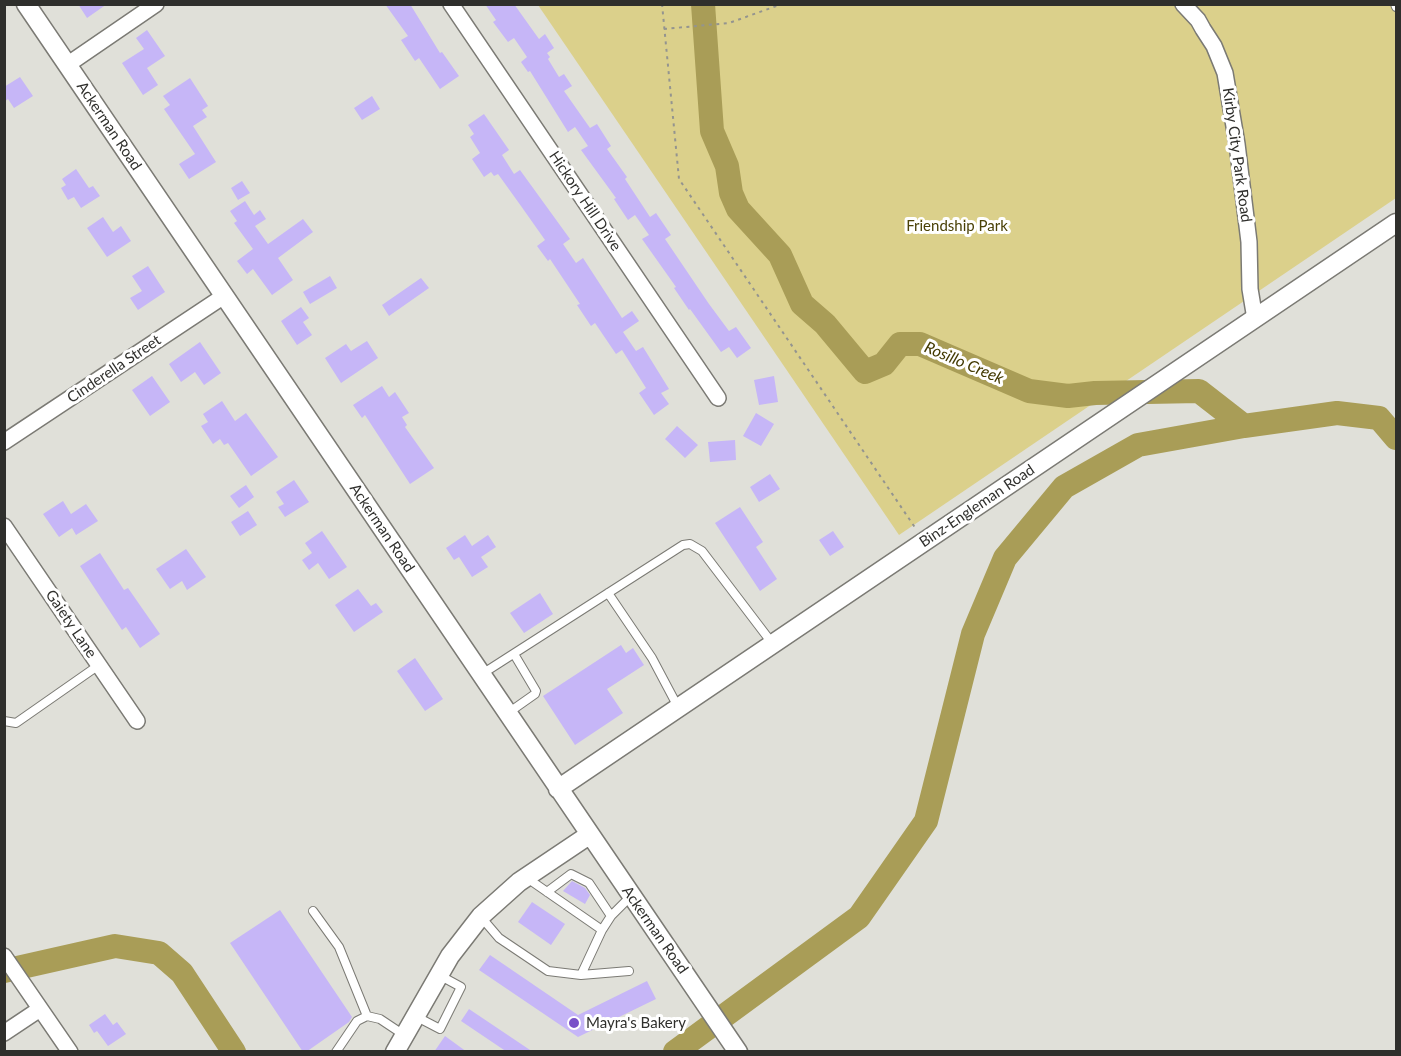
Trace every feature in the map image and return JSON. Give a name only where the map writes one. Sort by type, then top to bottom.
[{"type":"street","name":"Ackerman Road","points":[[26,4],[736,1049]]},
{"type":"street","points":[[67,65],[156,4]]},
{"type":"street","name":"Hickory Hill Drive","points":[[451,4],[718,398]]},
{"type":"street","name":"Kirby City Park Road","points":[[1183,4],[1198,20],[1214,46],[1225,73],[1237,144],[1249,242],[1250,289],[1255,319]]},
{"type":"street","name":"Binz-Engleman Road","points":[[558,789],[1396,223]]},
{"type":"street","name":"Cinderella Street","points":[[4,442],[224,296]]},
{"type":"street","name":"Gaiety Lane","points":[[4,526],[137,721]]},
{"type":"street","points":[[394,1052],[464,935],[481,916],[499,898],[526,877],[589,835]]},
{"type":"street","points":[[4,956],[70,1052]]},
{"type":"street","points":[[4,1033],[37,1003]]},
{"type":"lane","points":[[481,675],[683,545],[690,544],[702,551],[773,644]]},
{"type":"lane","points":[[608,594],[652,658],[679,707]]},
{"type":"lane","points":[[507,713],[536,691],[514,654]]},
{"type":"lane","points":[[4,721],[16,723],[99,665]]},
{"type":"lane","points":[[547,892],[571,874],[589,883],[611,916]]},
{"type":"lane","points":[[526,877],[602,930]]},
{"type":"lane","points":[[581,975],[602,930],[611,916],[631,896]]},
{"type":"lane","points":[[313,911],[339,948],[367,1016]]},
{"type":"lane","points":[[481,916],[499,938],[548,971],[581,975],[629,971]]},
{"type":"lane","points":[[415,1016],[440,1029],[461,987],[439,975]]},
{"type":"lane","points":[[336,1052],[357,1021],[367,1016],[380,1019],[404,1035]]},
{"type":"path","points":[[662,4],[679,179],[925,541]]},
{"type":"path","points":[[664,29],[729,23],[782,4]]},
{"type":"green space","name":"Friendship Park","points":[[538,5],[1396,5],[1396,198],[899,535]]},
{"type":"building","points":[[78,4],[107,4],[87,18]]},
{"type":"building","points":[[385,4],[410,4],[440,53],[442,52],[459,76],[440,89],[419,58],[415,61],[401,40],[408,36]]},
{"type":"building","points":[[485,4],[514,4],[539,39],[545,34],[554,48],[547,53],[550,57],[548,59],[559,77],[564,74],[572,86],[564,91],[590,128],[597,124],[611,146],[607,149],[627,177],[625,179],[650,217],[656,213],[671,235],[665,239],[709,304],[729,331],[736,327],[751,348],[737,358],[729,347],[721,352],[689,310],[674,288],[676,287],[642,239],[649,235],[635,215],[628,220],[614,199],[616,198],[581,150],[588,146],[575,127],[568,132],[530,71],[528,72],[521,62],[527,57],[514,38],[508,42],[493,22],[496,20]]},
{"type":"building","points":[[147,30],[165,56],[147,68],[158,85],[143,95],[122,63],[144,49],[136,38]]},
{"type":"building","points":[[20,77],[33,96],[14,108],[8,99],[4,102],[4,87]]},
{"type":"building","points":[[190,78],[208,106],[202,110],[207,117],[193,126],[216,162],[189,179],[179,164],[195,154],[164,109],[170,105],[163,96]]},
{"type":"building","points":[[372,96],[380,109],[362,120],[354,108]]},
{"type":"building","points":[[484,114],[509,150],[502,155],[514,174],[520,170],[570,239],[563,244],[576,263],[583,258],[622,318],[632,311],[639,321],[623,332],[636,351],[643,347],[669,389],[661,393],[669,404],[654,415],[639,393],[646,388],[622,350],[616,354],[595,323],[591,326],[577,305],[580,304],[550,259],[548,261],[537,246],[545,240],[521,206],[498,174],[494,176],[491,172],[484,177],[472,159],[480,153],[470,137],[474,134],[468,125]]},
{"type":"building","points":[[76,169],[89,188],[93,186],[100,196],[81,208],[74,197],[68,200],[61,188],[66,185],[62,179]]},
{"type":"building","points":[[242,181],[250,193],[238,200],[231,188]]},
{"type":"building","points":[[245,201],[254,215],[260,210],[266,219],[255,226],[268,244],[303,219],[313,232],[278,258],[293,280],[272,295],[253,269],[247,274],[237,261],[253,249],[234,223],[237,221],[230,211]]},
{"type":"building","points":[[103,217],[113,232],[121,226],[131,241],[107,257],[87,228]]},
{"type":"building","points":[[148,266],[165,292],[138,310],[130,298],[142,291],[132,276]]},
{"type":"building","points":[[330,276],[337,288],[310,304],[303,292]]},
{"type":"building","points":[[421,278],[429,288],[389,316],[382,305]]},
{"type":"building","points":[[301,307],[309,318],[303,322],[312,335],[297,345],[281,321]]},
{"type":"building","points":[[367,341],[378,358],[341,383],[325,358],[346,344],[351,351]]},
{"type":"building","points":[[200,342],[221,373],[204,385],[195,372],[181,382],[169,364]]},
{"type":"building","points":[[152,376],[170,402],[150,416],[132,390]]},
{"type":"building","points":[[774,376],[778,402],[759,405],[754,380]]},
{"type":"building","points":[[382,386],[389,397],[395,392],[409,413],[402,417],[407,425],[405,427],[434,468],[410,484],[365,415],[362,418],[353,405]]},
{"type":"building","points":[[222,401],[235,421],[246,413],[278,457],[251,476],[228,443],[224,445],[220,439],[213,444],[201,426],[208,422],[203,414]]},
{"type":"building","points":[[756,413],[774,424],[761,446],[743,436]]},
{"type":"building","points":[[677,426],[698,445],[685,458],[665,439]]},
{"type":"building","points":[[735,440],[736,460],[710,462],[708,442]]},
{"type":"building","points":[[770,474],[780,489],[759,502],[750,487]]},
{"type":"building","points":[[294,480],[309,502],[285,517],[278,507],[284,504],[276,492]]},
{"type":"building","points":[[246,485],[254,497],[239,508],[230,496]]},
{"type":"building","points":[[63,501],[71,514],[86,504],[98,521],[76,535],[72,528],[59,537],[43,514]]},
{"type":"building","points":[[740,507],[763,542],[756,547],[777,579],[760,591],[715,523]]},
{"type":"building","points":[[248,511],[257,525],[240,536],[231,522]]},
{"type":"building","points":[[322,531],[347,567],[329,579],[318,563],[309,570],[302,560],[312,553],[305,543]]},
{"type":"building","points":[[833,531],[844,547],[830,556],[819,540]]},
{"type":"building","points":[[465,535],[472,546],[488,535],[496,547],[481,557],[488,567],[472,577],[459,557],[454,560],[446,548]]},
{"type":"building","points":[[186,549],[206,577],[187,590],[182,581],[170,589],[156,569]]},
{"type":"building","points":[[100,553],[124,590],[128,588],[160,634],[140,648],[126,627],[122,630],[80,566]]},
{"type":"building","points":[[358,589],[371,606],[376,603],[383,612],[354,632],[335,605]]},
{"type":"building","points":[[540,593],[553,614],[524,633],[510,613]]},
{"type":"building","points":[[621,645],[626,653],[633,648],[644,665],[607,689],[623,713],[575,745],[543,696]]},
{"type":"building","points":[[415,658],[443,699],[425,711],[397,671]]},
{"type":"building","points":[[572,881],[585,888],[590,895],[585,904],[563,891]]},
{"type":"building","points":[[532,902],[565,924],[551,945],[518,922]]},
{"type":"building","points":[[280,910],[352,1017],[349,1022],[306,1052],[303,1052],[230,943]]},
{"type":"building","points":[[490,955],[578,1015],[647,981],[656,999],[578,1037],[479,970]]},
{"type":"building","points":[[469,1009],[533,1052],[507,1052],[461,1021]]},
{"type":"building","points":[[105,1014],[113,1025],[117,1022],[126,1034],[108,1046],[97,1031],[94,1033],[89,1025]]},
{"type":"building","points":[[445,1036],[467,1052],[434,1052]]},
{"type":"waterway","name":"Rosillo Creek","points":[[703,4],[712,131],[727,166],[731,193],[738,209],[780,255],[802,304],[825,324],[865,372],[884,364],[900,344],[920,344],[1029,391],[1068,396],[1095,393],[1199,391],[1244,426],[1337,413],[1379,418],[1396,438]]},
{"type":"waterway","points":[[675,1052],[859,917],[926,821],[973,634],[1005,558],[1064,487],[1138,445],[1244,426]]},
{"type":"waterway","points":[[4,971],[115,946],[159,953],[182,973],[234,1052]]},
{"type":"place","name":"Mayra's Bakery","points":[[574,1023]]}]
